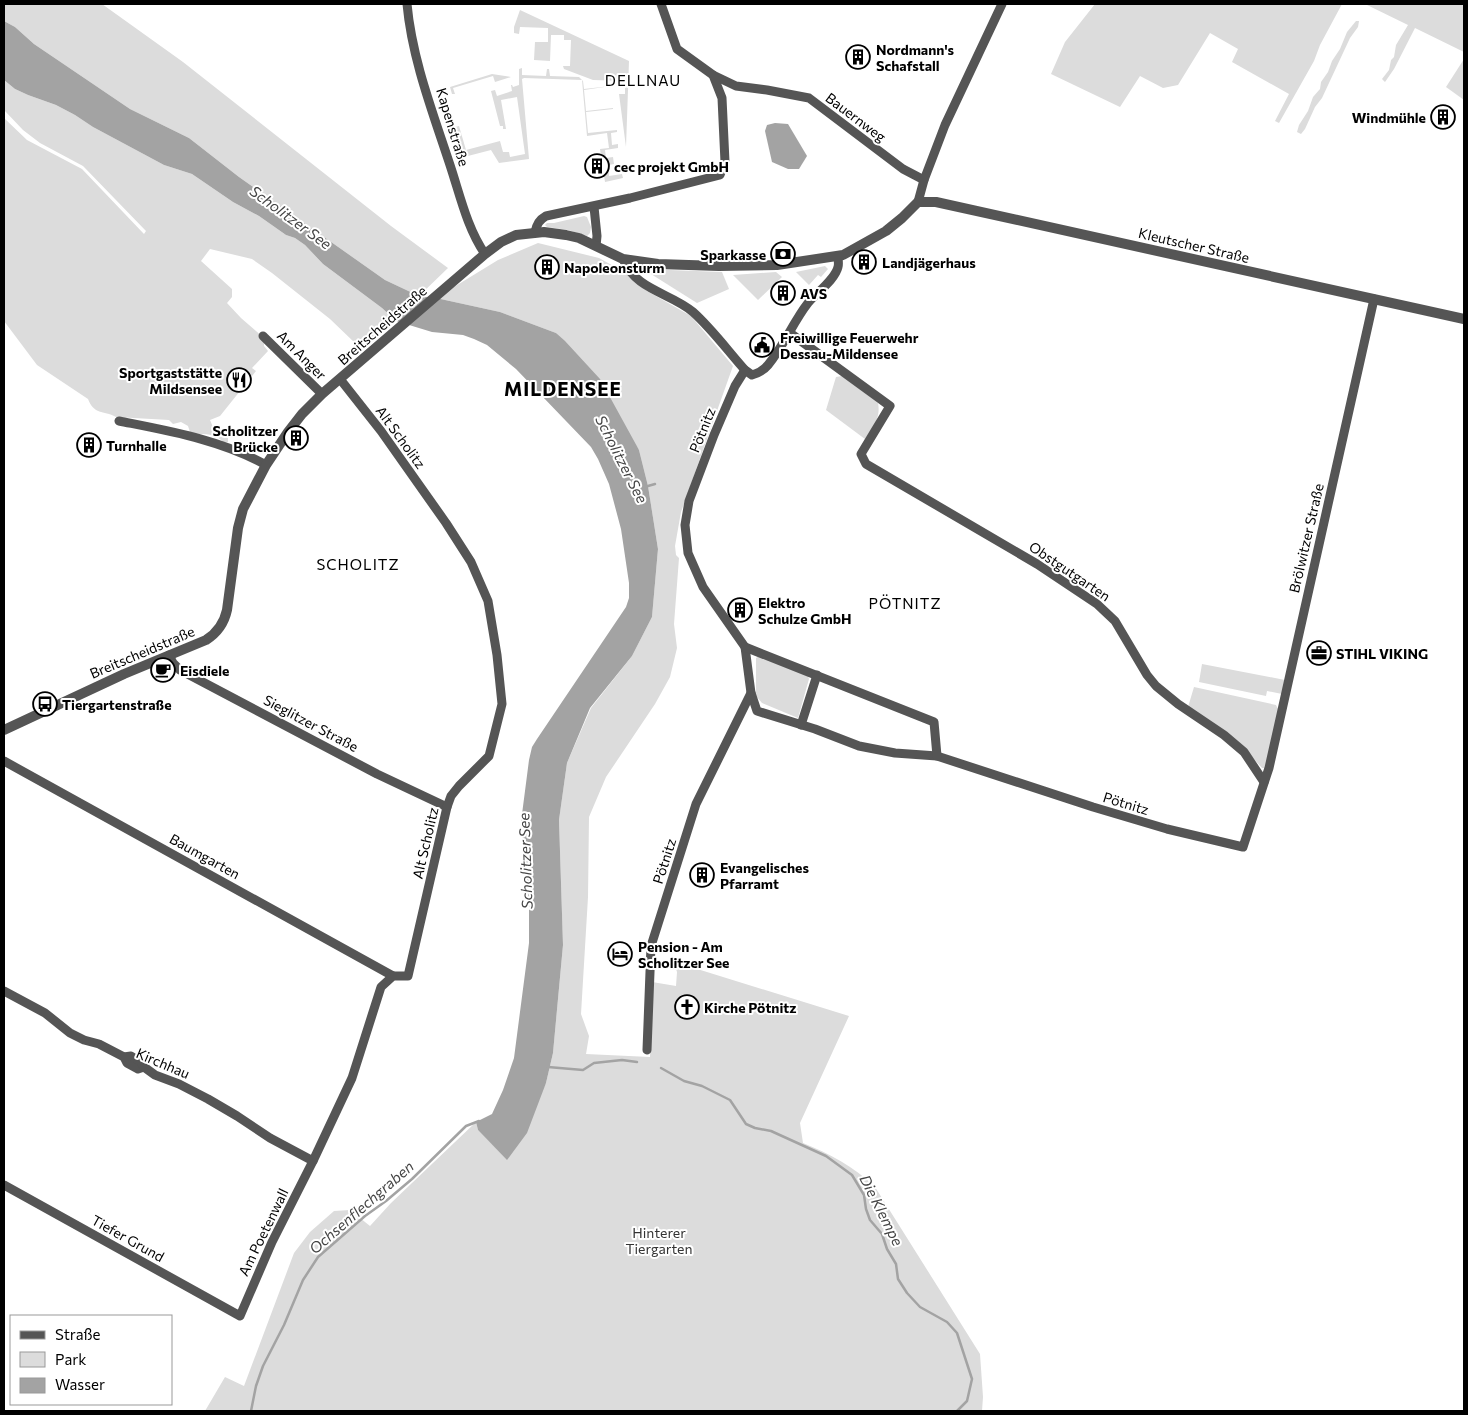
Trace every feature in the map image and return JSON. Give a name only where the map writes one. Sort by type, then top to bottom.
[{"type":"street","name":"Kapenstraße","points":[[407,4],[409,22],[431,106],[469,223],[484,254]]},
{"type":"street","name":"Bauernweg","points":[[661,4],[677,49],[713,76],[736,86],[809,98],[903,169],[924,180]]},
{"type":"street","points":[[918,202],[924,180],[945,125],[1002,4]]},
{"type":"street","points":[[535,232],[540,219],[546,216],[594,207],[720,175],[725,162],[722,98],[713,76]]},
{"type":"street","points":[[722,98],[736,86]]},
{"type":"street","name":"Breitscheidstraße","points":[[4,730],[116,677],[206,640],[216,633],[223,623],[227,610],[240,518],[266,466],[302,414],[322,394],[453,280],[501,242],[516,235],[535,232],[579,238],[623,259],[658,264],[777,265],[843,255],[886,231],[918,202]]},
{"type":"street","name":"Kleutscher Straße","points":[[918,202],[936,202],[953,205],[1464,319]]},
{"type":"street","points":[[594,207],[597,236],[596,246]]},
{"type":"street","points":[[623,259],[627,269],[654,291],[692,311],[744,370],[752,375],[760,373],[768,365],[808,303],[835,273],[838,267],[838,256]]},
{"type":"street","name":"Brölwitzer Straße","points":[[1264,782],[1374,299]]},
{"type":"street","name":"Obstgutgarten","points":[[790,333],[890,406],[860,454],[866,464],[1037,564],[1097,604],[1116,621],[1147,675],[1156,686],[1178,704],[1224,735],[1244,752],[1264,782]]},
{"type":"street","name":"Am Anger","points":[[263,336],[322,394]]},
{"type":"street","name":"Pötnitz","points":[[744,370],[714,435],[689,501],[685,525],[688,553],[703,588],[745,647],[750,693],[757,711],[801,724],[859,746],[895,754],[937,756],[1112,813],[1243,848],[1264,782]]},
{"type":"street","name":"Alt Scholitz","points":[[313,1161],[352,1078],[381,987],[393,976],[408,976],[447,807],[451,796],[459,786],[490,756],[502,704],[497,654],[488,601],[471,562],[446,523],[381,432],[340,380]]},
{"type":"street","points":[[119,422],[171,431],[235,450],[266,466]]},
{"type":"street","points":[[745,647],[934,722],[937,756]]},
{"type":"street","name":"Sieglitzer Straße","points":[[169,655],[173,663],[180,670],[377,774],[447,807]]},
{"type":"street","points":[[801,724],[817,675]]},
{"type":"street","name":"Pötnitz","points":[[647,1050],[651,946],[696,804],[750,693]]},
{"type":"street","name":"Baumgarten","points":[[4,761],[393,976]]},
{"type":"street","name":"Kirchhau","points":[[4,991],[45,1013],[70,1033],[106,1047],[124,1057],[131,1056],[159,1077],[179,1084],[208,1099],[270,1138],[313,1161]]},
{"type":"street","name":"Am Poetenwall","points":[[240,1316],[272,1242],[313,1161]]},
{"type":"street","name":"Tiefer Grund","points":[[4,1185],[240,1316]]},
{"type":"green space","points":[[4,4],[102,4],[183,62],[391,226],[448,268],[419,296],[385,280],[239,177],[189,138],[130,109],[34,44],[15,27],[4,21]]},
{"type":"green space","points":[[1095,4],[1342,4],[1320,45],[1314,61],[1279,123],[1275,121],[1289,94],[1232,62],[1238,49],[1210,33],[1178,85],[1163,88],[1140,76],[1120,107],[1051,74],[1065,42]]},
{"type":"green space","points":[[1365,4],[1464,4],[1464,52],[1415,28],[1394,69],[1385,82],[1382,79],[1389,70],[1396,45],[1408,25]]},
{"type":"green space","points":[[520,10],[629,61],[626,147],[619,94],[625,94],[625,81],[593,80],[564,69],[563,66],[570,66],[571,40],[564,40],[564,35],[551,35],[550,61],[534,60],[535,42],[548,42],[548,28],[520,27],[519,34],[514,33],[514,27]]},
{"type":"green space","points":[[1356,21],[1359,21],[1358,27],[1350,38],[1322,98],[1315,107],[1305,129],[1301,134],[1297,132],[1347,32]]},
{"type":"green space","points":[[1464,59],[1464,100],[1446,87]]},
{"type":"green space","points":[[522,68],[522,75],[546,76],[547,69],[549,69],[550,76],[579,77],[582,80],[522,79],[529,159],[499,163],[491,150],[464,157],[455,127],[459,126],[466,150],[500,141],[503,152],[509,152],[510,157],[525,154],[517,97],[501,100],[506,129],[503,129],[503,126],[500,126],[491,91],[495,90],[497,96],[512,91],[511,85],[513,87],[519,85],[519,69]]},
{"type":"green space","points":[[492,74],[511,77],[495,82],[493,76],[453,88],[455,94],[452,94],[450,87]]},
{"type":"green space","points":[[4,80],[15,89],[56,105],[164,165],[192,174],[233,202],[305,245],[323,264],[382,308],[396,321],[364,347],[355,343],[330,319],[252,259],[210,249],[201,261],[232,289],[232,297],[227,303],[264,338],[264,346],[268,351],[252,368],[256,371],[220,416],[210,420],[213,427],[228,436],[228,442],[224,443],[216,436],[190,432],[188,426],[181,422],[173,424],[169,420],[116,417],[96,410],[88,399],[37,365],[4,321],[4,118],[27,140],[82,169],[144,234],[146,231],[83,166],[40,143],[23,130],[4,110]]},
{"type":"green space","points":[[582,80],[584,89],[611,86],[584,90],[586,111],[613,108],[586,112],[588,133],[617,130],[617,132],[611,133],[612,145],[618,144],[618,148],[605,150],[606,158],[613,157],[614,164],[608,165],[609,176],[622,174],[623,178],[605,182],[600,149],[609,148],[607,133],[587,136]]},
{"type":"green space","points":[[587,217],[591,227],[590,233],[587,236],[545,225],[547,223]]},
{"type":"green space","name":"Hinterer Tiergarten","points":[[538,243],[599,258],[628,274],[647,291],[691,316],[733,366],[681,512],[675,546],[676,555],[679,558],[674,624],[677,648],[670,677],[655,704],[606,777],[589,817],[588,897],[581,1014],[589,1036],[586,1054],[650,1057],[652,982],[676,986],[677,972],[674,963],[849,1016],[800,1123],[803,1143],[841,1161],[875,1187],[980,1354],[982,1411],[205,1411],[225,1377],[244,1386],[294,1253],[310,1232],[334,1211],[350,1210],[370,1226],[391,1203],[476,1122],[478,1130],[507,1159],[546,1083],[553,1053],[563,945],[559,820],[567,763],[591,708],[632,656],[652,617],[658,549],[648,486],[639,450],[556,333],[500,312],[436,298],[498,260]]},
{"type":"green space","points":[[825,266],[828,269],[821,277],[818,275],[809,285],[796,272]]},
{"type":"green space","points":[[643,269],[722,272],[729,289],[697,303]]},
{"type":"green space","points":[[776,272],[782,277],[758,300],[733,275]]},
{"type":"green space","points":[[842,376],[878,403],[877,418],[865,439],[826,410],[836,377]]},
{"type":"green space","points":[[759,656],[808,676],[809,679],[798,718],[762,703],[756,696],[756,658]]},
{"type":"green space","points":[[1202,664],[1285,680],[1282,694],[1267,691],[1266,696],[1199,682]]},
{"type":"green space","points":[[1194,687],[1276,705],[1279,711],[1266,768],[1262,768],[1242,746],[1188,707]]},
{"type":"water","name":"Scholitzer See","points":[[4,21],[15,27],[34,44],[130,109],[189,138],[239,177],[385,280],[419,296],[500,312],[556,333],[600,379],[639,450],[648,486],[658,549],[652,617],[632,656],[590,708],[567,763],[559,820],[563,945],[553,1053],[546,1083],[527,1133],[507,1160],[478,1130],[476,1122],[492,1114],[514,1058],[529,943],[529,902],[521,822],[529,760],[532,747],[626,607],[629,598],[629,583],[621,529],[609,484],[598,459],[591,447],[516,369],[487,345],[463,335],[432,332],[396,321],[382,308],[323,264],[305,245],[233,202],[192,174],[164,165],[56,105],[15,89],[4,80]]},
{"type":"water","points":[[775,123],[788,124],[807,156],[799,169],[788,169],[772,162],[765,131],[767,125]]},
{"type":"waterway","points":[[648,486],[655,484]]},
{"type":"waterway","name":"Die Klempe","points":[[548,1067],[583,1070],[594,1063],[622,1060],[637,1062]]},
{"type":"waterway","name":"Die Klempe","points":[[661,1068],[684,1081],[702,1086],[730,1100],[746,1124],[771,1131],[826,1156],[852,1175],[864,1195],[870,1220],[882,1234],[887,1249],[896,1264],[898,1279],[907,1293],[920,1307],[947,1322],[957,1333],[972,1379],[967,1401],[957,1411]]},
{"type":"waterway","name":"Ochsenflechgraben","points":[[251,1411],[256,1386],[263,1366],[284,1325],[303,1280],[318,1257],[365,1216],[412,1179],[466,1126],[479,1121]]},
{"type":"place","name":"Nordmann's Schafstall","points":[[858,57]]},
{"type":"place","name":"Windmühle","points":[[1443,117]]},
{"type":"place","name":"cec projekt GmbH","points":[[597,166]]},
{"type":"place","name":"Sparkasse","points":[[783,254]]},
{"type":"place","name":"Landjägerhaus","points":[[864,262]]},
{"type":"place","name":"Napoleonsturm","points":[[547,267]]},
{"type":"place","name":"AVS","points":[[783,293]]},
{"type":"place","name":"Freiwillige Feuerwehr Dessau-Mildensee","points":[[762,345]]},
{"type":"place","name":"Sportgaststätte Mildsensee","points":[[239,380]]},
{"type":"place","name":"Scholitzer Brücke","points":[[296,438]]},
{"type":"place","name":"Turnhalle","points":[[89,445]]},
{"type":"place","name":"Elektro Schulze GmbH","points":[[740,610]]},
{"type":"place","name":"STIHL VIKING","points":[[1319,653]]},
{"type":"place","name":"Eisdiele","points":[[163,670]]},
{"type":"place","name":"Tiergartenstraße","points":[[45,704]]},
{"type":"place","name":"Evangelisches Pfarramt","points":[[702,875]]},
{"type":"place","name":"Pension - Am Scholitzer See","points":[[620,954]]},
{"type":"place","name":"Kirche Pötnitz","points":[[687,1007]]},
{"type":"district","name":"DELLNAU","points":[[643,80]]},
{"type":"district","name":"MILDENSEE","points":[[563,388]]},
{"type":"district","name":"SCHOLITZ","points":[[358,564]]},
{"type":"district","name":"PÖTNITZ","points":[[905,603]]}]
